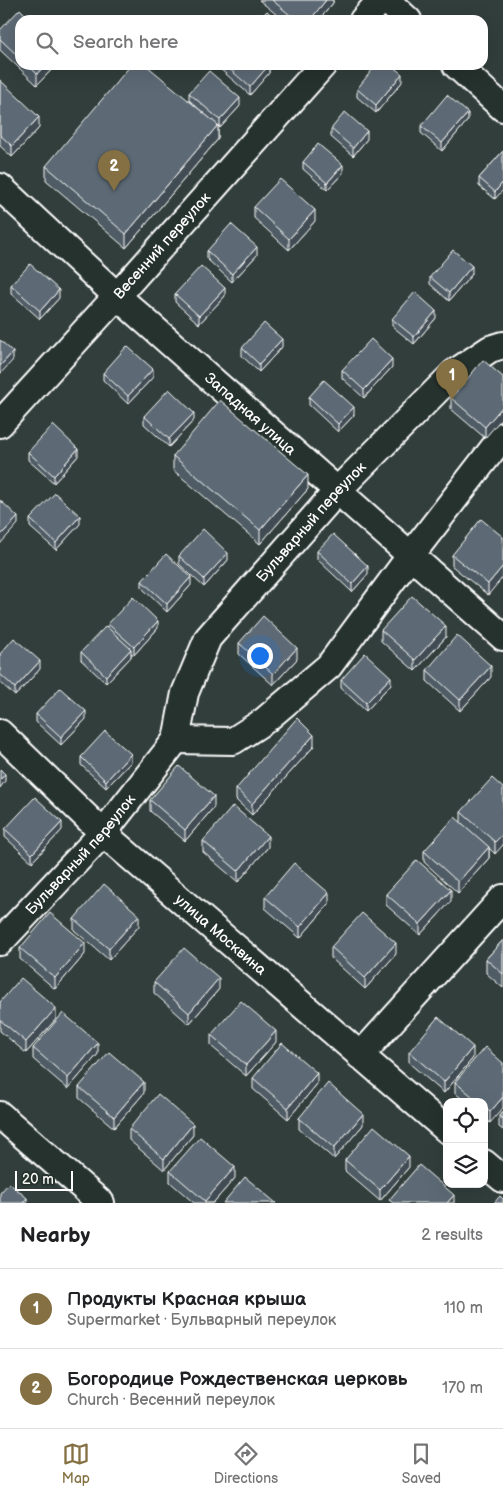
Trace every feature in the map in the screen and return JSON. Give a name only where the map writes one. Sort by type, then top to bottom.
[{"type":"street","points":[[368,15],[381,0]]},
{"type":"street","points":[[386,0],[402,15]]},
{"type":"street","name":"Весенний переулок","points":[[0,424],[319,70]]},
{"type":"street","points":[[461,70],[503,108]]},
{"type":"street","name":"Западная улица","points":[[0,186],[117,296],[503,637]]},
{"type":"street","name":"Бульварный переулок","points":[[0,942],[103,833],[176,740],[185,693],[208,638],[338,490],[454,373],[490,349],[503,345]]},
{"type":"street","points":[[176,740],[232,741],[264,721],[329,666],[411,555],[503,436]]},
{"type":"street","name":"улица Москвина","points":[[0,733],[103,833],[443,1127]]},
{"type":"street","points":[[360,1056],[503,898]]},
{"type":"street","points":[[0,1115],[100,1203]]},
{"type":"street","points":[[488,1166],[503,1179]]},
{"type":"building","points":[[272,0],[326,0],[314,15],[290,15]]},
{"type":"building","points":[[20,9],[26,15],[15,15],[15,53],[0,39],[0,30]]},
{"type":"building","points":[[267,11],[271,15],[263,15]]},
{"type":"building","points":[[127,70],[152,70],[218,125],[126,234],[46,166]]},
{"type":"building","points":[[231,70],[265,70],[250,87]]},
{"type":"building","points":[[372,70],[397,70],[402,74],[376,105],[357,89]]},
{"type":"building","points":[[209,71],[240,98],[220,120],[189,93]]},
{"type":"building","points":[[0,80],[39,117],[12,146],[0,135]]},
{"type":"building","points":[[447,95],[468,113],[442,143],[421,126]]},
{"type":"building","points":[[345,112],[367,131],[353,148],[331,129]]},
{"type":"building","points":[[318,144],[343,165],[327,183],[303,162]]},
{"type":"building","points":[[503,151],[503,182],[495,192],[479,178]]},
{"type":"building","points":[[280,179],[315,210],[289,239],[254,207]]},
{"type":"building","points":[[231,224],[257,247],[232,274],[207,251]]},
{"type":"building","points":[[453,250],[472,266],[449,293],[430,277]]},
{"type":"building","points":[[30,264],[59,290],[40,311],[11,285]]},
{"type":"building","points":[[201,266],[225,288],[199,316],[175,294]]},
{"type":"building","points":[[415,292],[436,311],[414,337],[392,319]]},
{"type":"building","points":[[264,323],[282,339],[259,364],[242,348]]},
{"type":"building","points":[[371,339],[392,359],[364,390],[342,370]]},
{"type":"building","points":[[0,340],[13,352],[0,366]]},
{"type":"building","points":[[127,346],[153,369],[128,396],[103,373]]},
{"type":"building","points":[[483,360],[503,377],[503,406],[485,427],[451,398]]},
{"type":"building","points":[[324,380],[354,407],[338,424],[309,397]]},
{"type":"building","points":[[169,389],[194,413],[169,439],[144,416]]},
{"type":"building","points":[[220,400],[308,475],[260,530],[173,456]]},
{"type":"building","points":[[53,425],[78,449],[54,476],[28,452]]},
{"type":"building","points":[[55,493],[80,516],[56,543],[30,519]]},
{"type":"building","points":[[0,500],[18,517],[0,536]]},
{"type":"building","points":[[481,519],[503,537],[503,566],[488,584],[452,555]]},
{"type":"building","points":[[203,529],[228,553],[204,579],[179,556]]},
{"type":"building","points":[[333,534],[368,566],[352,584],[317,551]]},
{"type":"building","points":[[166,554],[191,577],[167,604],[142,581]]},
{"type":"building","points":[[412,596],[446,626],[415,660],[381,630]]},
{"type":"building","points":[[133,597],[158,621],[134,647],[108,624]]},
{"type":"building","points":[[263,616],[297,648],[273,674],[239,643]]},
{"type":"building","points":[[106,626],[131,649],[106,676],[81,652]]},
{"type":"building","points":[[457,635],[491,666],[460,700],[427,670]]},
{"type":"building","points":[[14,638],[40,661],[15,688],[0,674],[0,654]]},
{"type":"building","points":[[365,653],[391,677],[366,703],[341,680]]},
{"type":"building","points":[[60,688],[86,711],[61,737],[36,714]]},
{"type":"building","points":[[297,718],[314,735],[252,804],[236,789]]},
{"type":"building","points":[[105,731],[131,754],[106,781],[81,757]]},
{"type":"building","points":[[179,766],[214,796],[185,830],[150,800]]},
{"type":"building","points":[[0,769],[5,774],[0,780]]},
{"type":"building","points":[[492,778],[503,788],[503,834],[495,842],[461,812]]},
{"type":"building","points":[[35,797],[62,822],[32,854],[5,829]]},
{"type":"building","points":[[233,806],[268,836],[238,871],[203,841]]},
{"type":"building","points":[[455,817],[489,847],[458,882],[424,851]]},
{"type":"building","points":[[417,860],[451,890],[420,924],[386,894]]},
{"type":"building","points":[[294,863],[329,893],[300,927],[265,897]]},
{"type":"building","points":[[104,884],[139,915],[109,949],[74,919]]},
{"type":"building","points":[[50,913],[85,943],[55,978],[20,948]]},
{"type":"building","points":[[362,913],[396,943],[365,978],[331,947]]},
{"type":"building","points":[[503,940],[503,974],[486,959]]},
{"type":"building","points":[[184,948],[219,978],[189,1013],[154,982]]},
{"type":"building","points":[[21,978],[56,1008],[26,1042],[0,1020],[0,1002]]},
{"type":"building","points":[[241,1001],[276,1031],[246,1065],[211,1035]]},
{"type":"building","points":[[63,1013],[98,1043],[68,1078],[33,1048]]},
{"type":"building","points":[[438,1017],[473,1047],[444,1082],[409,1052]]},
{"type":"building","points":[[282,1043],[317,1073],[288,1108],[253,1078]]},
{"type":"building","points":[[485,1047],[503,1063],[503,1097],[490,1112],[488,1110],[488,1098],[474,1098],[455,1082]]},
{"type":"building","points":[[109,1052],[144,1082],[114,1117],[79,1087]]},
{"type":"building","points":[[328,1083],[363,1114],[334,1148],[299,1118]]},
{"type":"building","points":[[158,1094],[193,1124],[164,1159],[129,1129]]},
{"type":"building","points":[[503,1111],[503,1119],[499,1116]]},
{"type":"building","points":[[374,1126],[409,1156],[380,1190],[345,1160]]},
{"type":"building","points":[[200,1137],[235,1167],[205,1201],[170,1171]]},
{"type":"building","points":[[419,1165],[443,1186],[443,1188],[446,1188],[454,1195],[447,1203],[393,1203],[389,1200]]},
{"type":"building","points":[[245,1177],[276,1203],[223,1203]]},
{"type":"building","points":[[9,1183],[27,1198],[23,1203],[0,1203],[0,1193]]},
{"type":"building","points":[[500,1196],[503,1199],[503,1203],[494,1203]]},
{"type":"place","name":"Богородице Рождественская церковь","points":[[114,191]]},
{"type":"place","name":"Продукты Красная крыша","points":[[452,400]]}]
